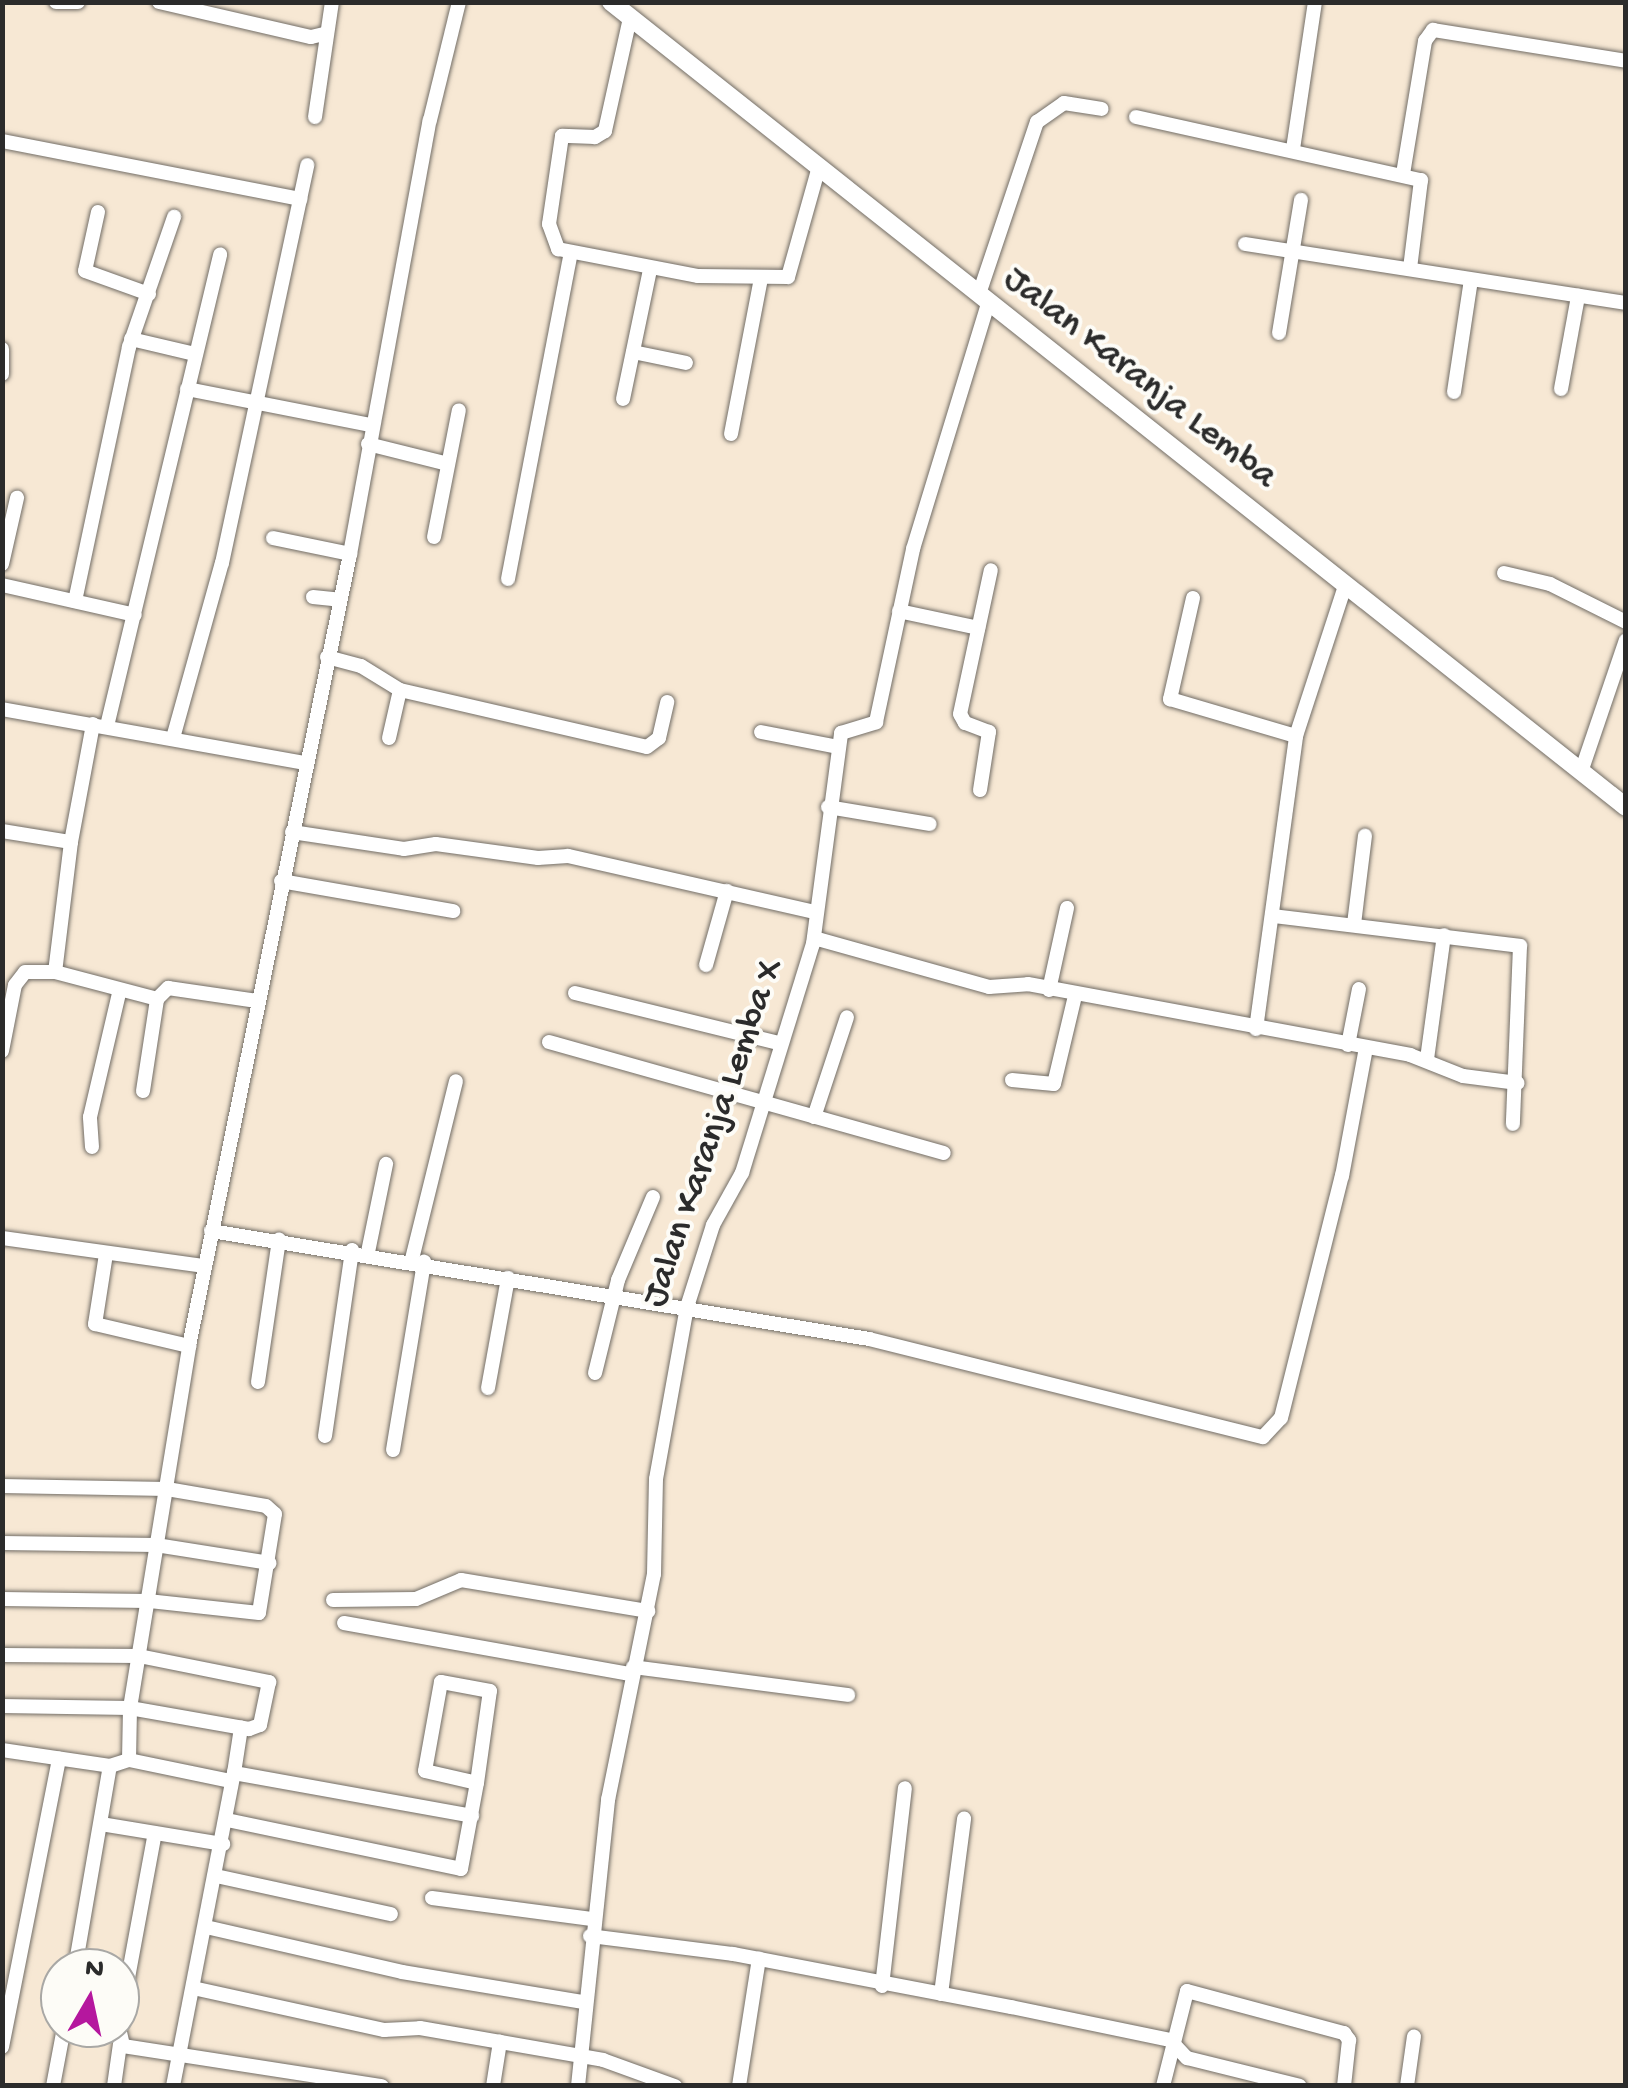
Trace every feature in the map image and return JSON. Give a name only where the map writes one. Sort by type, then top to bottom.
[{"type":"main road","name":"Jalan Karanja Lemba","points":[[612,2],[1626,807]]},
{"type":"street","points":[[56,2],[78,2]]},
{"type":"street","points":[[158,2],[310,37],[324,34]]},
{"type":"street","points":[[315,118],[324,34],[332,2]]},
{"type":"street","points":[[129,1760],[130,1708],[189,1346],[459,2]]},
{"type":"street","points":[[1294,149],[1315,2]]},
{"type":"street","points":[[630,18],[605,131],[595,137],[566,132],[560,144],[549,228],[557,247],[650,270],[789,277],[819,167]]},
{"type":"street","points":[[1403,174],[1425,41],[1433,30],[1626,61]]},
{"type":"street","points":[[761,732],[838,747],[844,728],[876,722],[899,612],[1034,128],[1064,103],[1102,109]]},
{"type":"street","points":[[1136,117],[1294,149],[1403,174],[1424,183],[1410,268]]},
{"type":"street","points":[[2,141],[300,199]]},
{"type":"street","points":[[173,738],[222,562],[307,166]]},
{"type":"street","points":[[1279,333],[1301,200]]},
{"type":"street","points":[[98,212],[86,272],[150,294]]},
{"type":"street","points":[[76,602],[131,339],[174,218]]},
{"type":"street","points":[[1245,244],[1626,303]]},
{"type":"street","points":[[508,579],[572,253]]},
{"type":"street","points":[[55,972],[71,842],[100,725],[135,615],[220,254]]},
{"type":"street","points":[[624,399],[650,270]]},
{"type":"street","points":[[731,434],[761,278]]},
{"type":"street","points":[[1454,392],[1471,280]]},
{"type":"street","points":[[1561,389],[1578,296]]},
{"type":"street","points":[[131,339],[195,354]]},
{"type":"street","points":[[2,350],[2,374]]},
{"type":"street","points":[[634,352],[686,363]]},
{"type":"street","points":[[187,389],[371,425]]},
{"type":"street","points":[[434,537],[458,410]]},
{"type":"street","points":[[368,444],[448,464]]},
{"type":"street","points":[[2,564],[18,498]]},
{"type":"street","points":[[274,538],[350,554]]},
{"type":"street","points":[[980,790],[988,732],[965,724],[960,714],[991,570]]},
{"type":"street","points":[[1504,573],[1550,584],[1626,622]]},
{"type":"street","points":[[2,585],[135,615]]},
{"type":"street","points":[[1256,1029],[1296,736],[1344,586]]},
{"type":"street","points":[[313,597],[340,600]]},
{"type":"street","points":[[1193,598],[1170,699],[1296,736]]},
{"type":"street","points":[[899,612],[978,628]]},
{"type":"street","points":[[1581,772],[1626,640]]},
{"type":"street","points":[[327,657],[361,666],[400,690],[647,746],[659,738],[667,702]]},
{"type":"street","points":[[389,738],[400,690]]},
{"type":"street","points":[[2,709],[304,763]]},
{"type":"street","name":"Jalan Karanja Lemba X","points":[[578,2086],[592,1919],[632,1670],[648,1611],[658,1465],[687,1308],[713,1225],[742,1172],[778,1043],[814,938],[814,912],[838,747]]},
{"type":"street","points":[[828,808],[930,824]]},
{"type":"street","points":[[2,832],[71,842]]},
{"type":"street","points":[[292,832],[412,850],[436,844],[538,858],[568,856],[814,912]]},
{"type":"street","points":[[1354,924],[1366,836]]},
{"type":"street","points":[[281,881],[453,912]]},
{"type":"street","points":[[706,965],[727,892]]},
{"type":"street","points":[[1048,990],[1067,908]]},
{"type":"street","points":[[1274,916],[1444,935],[1524,951],[1513,1124]]},
{"type":"street","points":[[1426,1059],[1444,935]]},
{"type":"street","points":[[814,938],[989,987],[1048,990],[1426,1059],[1463,1076],[1518,1082]]},
{"type":"street","points":[[2,1051],[20,975],[55,972],[120,993],[156,999]]},
{"type":"street","points":[[142,1091],[156,999],[168,988],[257,1000]]},
{"type":"street","points":[[1348,1045],[1360,989]]},
{"type":"street","points":[[92,1147],[90,1117],[120,993]]},
{"type":"street","points":[[575,993],[778,1043]]},
{"type":"street","points":[[1012,1080],[1054,1084],[1075,996]]},
{"type":"street","points":[[814,1116],[847,1017]]},
{"type":"street","points":[[550,1042],[944,1154]]},
{"type":"street","points":[[211,1230],[614,1293],[968,1360],[1270,1435],[1282,1418],[1366,1048]]},
{"type":"street","points":[[394,1450],[418,1260],[456,1081]]},
{"type":"street","points":[[325,1436],[360,1251],[386,1164]]},
{"type":"street","points":[[595,1373],[614,1293],[653,1197]]},
{"type":"street","points":[[2,1238],[205,1266]]},
{"type":"street","points":[[258,1382],[278,1240]]},
{"type":"street","points":[[106,1254],[94,1324],[189,1346]]},
{"type":"street","points":[[488,1388],[508,1278]]},
{"type":"street","points":[[2,1486],[167,1489],[275,1510],[270,1563],[259,1613],[148,1601],[2,1599]]},
{"type":"street","points":[[2,1543],[156,1545],[270,1563]]},
{"type":"street","points":[[332,1600],[416,1599],[461,1580],[648,1611]]},
{"type":"street","points":[[344,1623],[632,1670],[848,1695]]},
{"type":"street","points":[[2,1654],[140,1656],[265,1677],[260,1725],[242,1728],[130,1708],[2,1706]]},
{"type":"street","points":[[227,1820],[456,1871],[463,1868],[472,1816],[477,1782],[490,1691],[441,1682],[424,1770],[477,1782]]},
{"type":"street","points":[[173,2086],[223,1844],[242,1728]]},
{"type":"street","points":[[3,1751],[110,1766],[129,1760],[472,1816]]},
{"type":"street","points":[[2,2047],[59,1758]]},
{"type":"street","points":[[79,1948],[110,1766]]},
{"type":"street","points":[[882,1986],[905,1788]]},
{"type":"street","points":[[941,1994],[964,1819]]},
{"type":"street","points":[[101,1824],[223,1844]]},
{"type":"street","points":[[133,1948],[155,1833]]},
{"type":"street","points":[[216,1876],[391,1914]]},
{"type":"street","points":[[432,1898],[592,1919]]},
{"type":"street","points":[[206,1927],[402,1972],[584,2002]]},
{"type":"street","points":[[590,1936],[759,1960],[1170,2040],[1187,2058],[1300,2086]]},
{"type":"street","points":[[739,2086],[759,1960]]},
{"type":"street","points":[[194,1988],[384,2030],[420,2028],[580,2056],[676,2086]]},
{"type":"street","points":[[1163,2086],[1170,2040],[1187,1991],[1344,2033],[1349,2040],[1344,2086]]},
{"type":"street","points":[[1407,2086],[1414,2036]]},
{"type":"street","points":[[140,2041],[382,2086]]},
{"type":"street","points":[[493,2086],[500,2042]]},
{"type":"street","points":[[54,2086],[61,2048]]},
{"type":"street","points":[[114,2086],[118,2048]]}]
